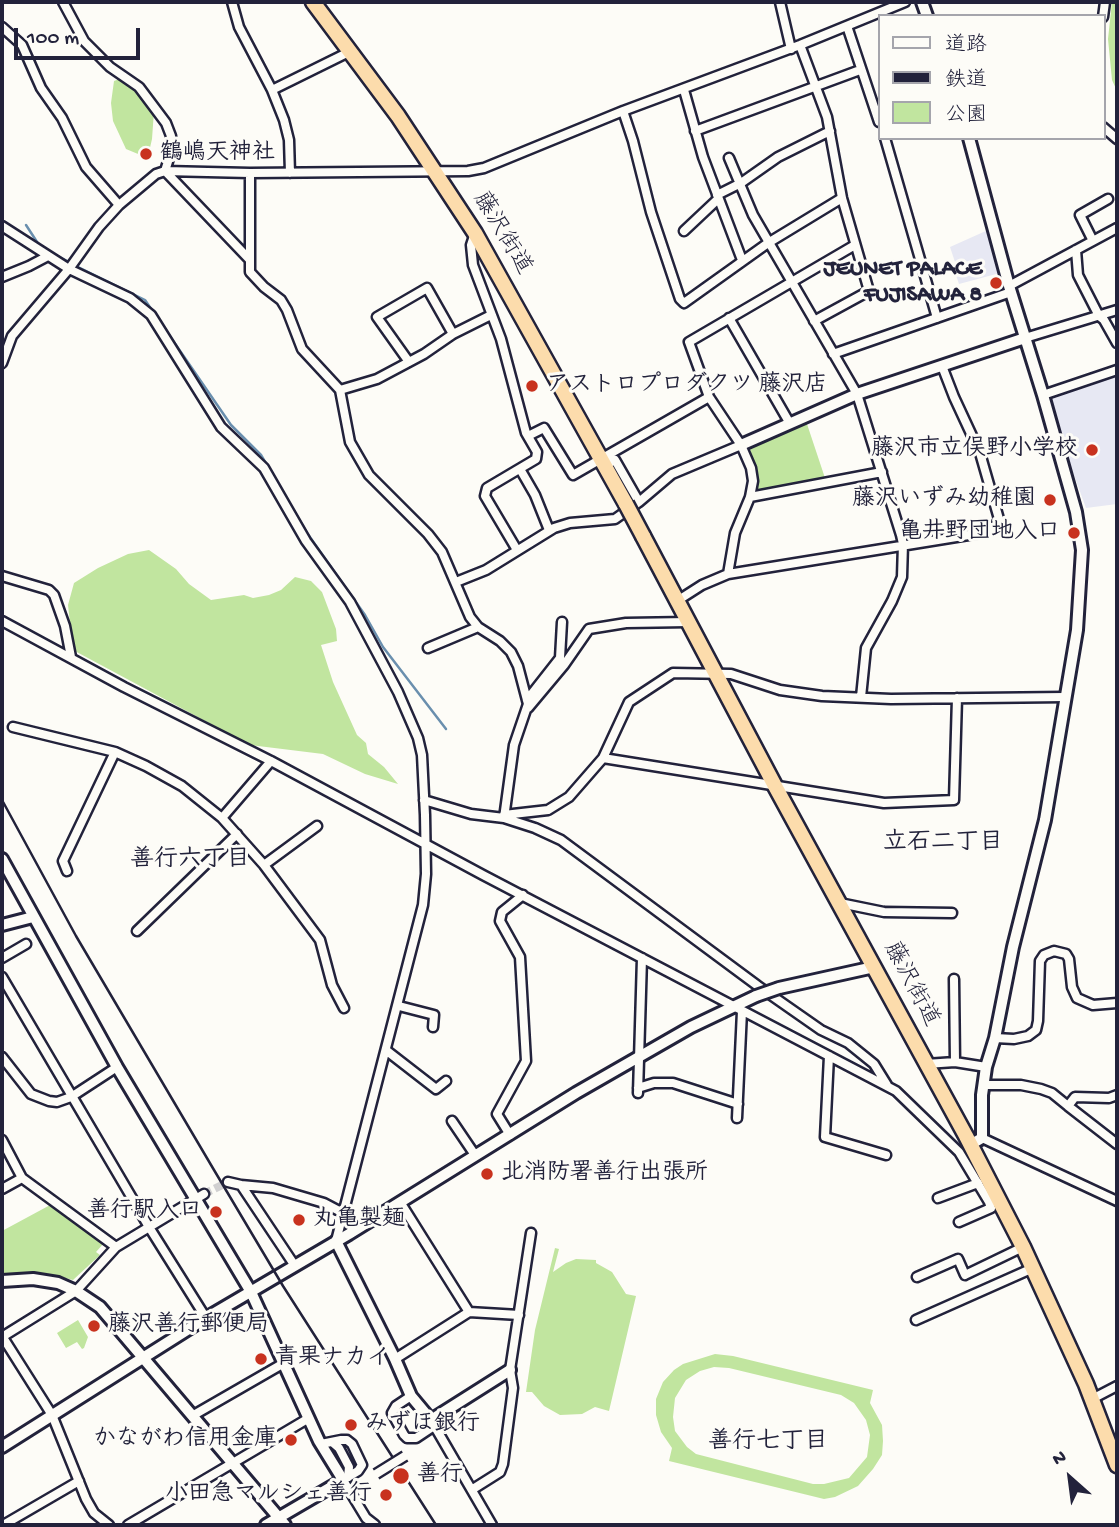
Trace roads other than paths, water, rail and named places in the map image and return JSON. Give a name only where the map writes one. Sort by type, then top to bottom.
[{"type":"highway","name":"藤沢街道","points":[[313,2],[351,51],[475,233],[602,463],[633,503],[643,536],[775,786],[926,1063],[976,1141],[993,1200],[1033,1268],[1092,1399],[1117,1465]]},
{"type":"street","points":[[63,2],[84,41],[110,67],[139,87],[166,123],[172,136],[172,152],[165,171]]},
{"type":"street","points":[[232,2],[239,27],[272,90],[289,140],[290,173]]},
{"type":"street","points":[[780,2],[791,49]]},
{"type":"street","points":[[2,363],[12,335],[69,269],[99,226],[156,174],[165,171],[290,173],[484,168],[905,2]]},
{"type":"street","points":[[847,26],[878,119]]},
{"type":"street","points":[[2,27],[22,45],[41,88],[62,118],[86,167],[119,205]]},
{"type":"street","points":[[800,45],[831,131],[842,198],[869,291],[814,321]]},
{"type":"street","points":[[272,90],[351,51]]},
{"type":"street","points":[[695,131],[860,70]]},
{"type":"street","points":[[684,90],[717,197],[743,260]]},
{"type":"street","points":[[623,111],[651,212],[680,299],[684,303],[768,243],[842,198]]},
{"type":"street","points":[[684,230],[717,197],[778,157],[831,131]]},
{"type":"street","points":[[886,140],[937,317]]},
{"type":"street","points":[[970,140],[1010,289],[1044,395],[1076,512],[1082,550],[1077,631],[1045,820],[1013,947],[995,1038],[986,1066],[976,1141],[1117,1201]]},
{"type":"street","points":[[729,158],[768,243],[857,394],[903,544],[899,587],[866,648],[861,697]]},
{"type":"street","points":[[165,171],[249,259]]},
{"type":"street","points":[[250,173],[250,272],[281,300],[302,349],[340,390],[349,442],[369,475],[428,534],[442,552],[462,603],[478,626],[500,641],[518,666],[527,700],[513,745],[504,816]]},
{"type":"street","points":[[1093,241],[1080,215],[1108,199]]},
{"type":"street","points":[[2,226],[69,269],[130,298],[151,315],[221,428],[264,468],[306,541],[349,602],[398,692],[418,738],[425,800],[423,905],[336,1241],[396,1359],[411,1396],[432,1423],[492,1525]]},
{"type":"street","points":[[833,354],[1010,289],[1117,229]]},
{"type":"street","points":[[2,237],[11,231]]},
{"type":"street","points":[[475,233],[471,246],[473,265],[501,339],[528,436],[537,452],[536,459],[487,488],[485,496],[517,550]]},
{"type":"street","points":[[728,574],[735,533],[750,497],[752,474],[741,445],[709,397],[689,342],[855,245]]},
{"type":"street","points":[[1076,250],[1078,275],[1098,316],[1104,320],[1117,343]]},
{"type":"street","points":[[2,277],[29,267],[48,256]]},
{"type":"street","points":[[409,362],[377,317],[427,288],[453,334]]},
{"type":"street","points":[[456,582],[486,570],[549,530],[570,523],[615,519],[672,474],[857,394],[1117,310]]},
{"type":"street","points":[[340,390],[377,379],[491,315]]},
{"type":"street","points":[[729,318],[789,422]]},
{"type":"street","points":[[677,601],[702,585],[728,574],[981,533],[999,523],[980,453],[942,366]]},
{"type":"street","points":[[1044,395],[1117,370]]},
{"type":"street","points":[[528,436],[544,428],[573,475],[602,463],[709,397]]},
{"type":"street","points":[[520,469],[535,495],[549,530]]},
{"type":"street","points":[[750,497],[882,472]]},
{"type":"street","points":[[2,576],[49,590],[54,595],[71,657]]},
{"type":"street","points":[[2,621],[897,1091],[960,1152],[978,1183],[993,1200],[991,1208],[959,1222]]},
{"type":"street","points":[[527,700],[560,659],[562,622]]},
{"type":"street","points":[[526,710],[564,665],[589,629],[626,624],[688,622]]},
{"type":"street","points":[[428,648],[478,626]]},
{"type":"street","points":[[425,800],[471,814],[504,816],[540,812],[557,806],[569,797],[603,758],[614,738],[624,709],[635,696],[673,673],[732,674],[770,687],[822,696],[1065,697]]},
{"type":"street","points":[[603,758],[884,803],[954,800],[957,698]]},
{"type":"street","points":[[13,727],[115,752],[182,786],[222,818],[264,865],[320,940],[332,985],[344,1008]]},
{"type":"street","points":[[67,871],[63,861],[115,752]]},
{"type":"street","points":[[222,818],[271,761]]},
{"type":"street","points":[[504,816],[561,840],[577,851],[747,978],[821,1030],[848,1043],[874,1064],[888,1087]]},
{"type":"street","points":[[264,865],[317,826]]},
{"type":"street","points":[[138,931],[237,834]]},
{"type":"street","points":[[2,859],[117,1068],[201,1196],[251,1292],[309,1418],[326,1443],[366,1518],[375,1525]]},
{"type":"street","points":[[510,1135],[497,1114],[526,1060],[520,957],[500,921],[502,912],[523,895]]},
{"type":"street","points":[[839,903],[884,912],[952,913]]},
{"type":"street","points":[[2,925],[33,917]]},
{"type":"street","points":[[2,958],[26,944]]},
{"type":"street","points":[[995,1038],[1014,1039],[1028,1036],[1036,1030],[1040,961],[1044,955],[1054,951],[1066,954],[1069,959],[1072,987],[1077,998],[1093,1005],[1117,1003]]},
{"type":"street","points":[[642,958],[638,1090],[653,1083],[673,1083],[738,1104]]},
{"type":"street","points":[[2,1447],[206,1318],[639,1057],[738,1009],[756,996],[779,988],[874,967]]},
{"type":"street","points":[[2,977],[71,1097],[206,1318]]},
{"type":"street","points":[[954,979],[956,1062]]},
{"type":"street","points":[[398,1006],[434,1015],[433,1027]]},
{"type":"street","points":[[737,1118],[738,1009]]},
{"type":"street","points":[[387,1051],[436,1089],[446,1081]]},
{"type":"street","points":[[829,1056],[825,1136],[886,1155]]},
{"type":"street","points":[[2,1057],[31,1094],[57,1102],[71,1097],[117,1068]]},
{"type":"street","points":[[926,1063],[956,1062],[986,1066]]},
{"type":"street","points":[[983,1085],[1021,1086],[1052,1093],[1117,1144]]},
{"type":"street","points":[[1068,1105],[1075,1097],[1109,1098],[1117,1095]]},
{"type":"street","points":[[452,1121],[475,1155]]},
{"type":"street","points":[[2,1140],[22,1178],[116,1247]]},
{"type":"street","points":[[2,1189],[22,1178]]},
{"type":"street","points":[[229,1182],[273,1188],[324,1203],[343,1213]]},
{"type":"street","points":[[938,1198],[978,1183]]},
{"type":"street","points":[[240,1185],[295,1266]]},
{"type":"street","points":[[109,1525],[94,1513],[52,1415],[2,1337],[76,1291],[116,1247],[201,1196]]},
{"type":"street","points":[[400,1202],[469,1312]]},
{"type":"street","points":[[473,1489],[500,1472],[503,1464],[513,1388],[510,1370],[531,1233]]},
{"type":"street","points":[[917,1277],[958,1259],[965,1275],[1023,1247]]},
{"type":"street","points":[[916,1320],[1033,1268]]},
{"type":"street","points":[[2,1281],[33,1279],[58,1283],[100,1307],[282,1521]]},
{"type":"street","points":[[396,1359],[469,1312],[519,1315]]},
{"type":"street","points":[[192,1416],[284,1363]]},
{"type":"street","points":[[411,1396],[396,1405],[392,1413],[404,1435],[416,1437],[432,1423],[510,1370]]},
{"type":"street","points":[[1092,1399],[1117,1386]]},
{"type":"street","points":[[128,1525],[309,1418]]},
{"type":"street","points":[[266,1525],[282,1521],[358,1471],[362,1465],[361,1460],[347,1440],[326,1443]]},
{"type":"street","points":[[376,1474],[405,1456]]},
{"type":"street","points":[[2,1518],[5,1525],[79,1481]]},
{"type":"waterway","points":[[26,225],[39,245]]},
{"type":"waterway","points":[[50,252],[69,262]]},
{"type":"waterway","points":[[76,266],[145,300],[231,425],[261,455],[307,533],[365,615],[383,647],[446,729]]},
{"type":"tunnel","points":[[204,1194],[228,1182]]},
{"type":"railway","points":[[2,800],[76,936],[283,1286],[436,1525]]},
{"type":"place","name":"鶴嶋天神社","points":[[146,154]]},
{"type":"place","name":"JEUNET PALACE FUJISAWA 8","points":[[996,283]]},
{"type":"place","name":"アストロプロダクツ 藤沢店","points":[[532,386]]},
{"type":"place","name":"藤沢市立俣野小学校","points":[[1092,450]]},
{"type":"place","name":"藤沢いずみ幼稚園","points":[[1050,500]]},
{"type":"place","name":"亀井野団地入口","points":[[1074,533]]},
{"type":"place","name":"北消防署善行出張所","points":[[487,1174]]},
{"type":"place","name":"善行駅入口","points":[[216,1212]]},
{"type":"place","name":"丸亀製麺","points":[[299,1220]]},
{"type":"place","name":"藤沢善行郵便局","points":[[94,1326]]},
{"type":"place","name":"青果ナカイ","points":[[261,1359]]},
{"type":"place","name":"みずほ銀行","points":[[351,1425]]},
{"type":"place","name":"かながわ信用金庫","points":[[291,1440]]},
{"type":"place","name":"善行","points":[[401,1476]]},
{"type":"place","name":"小田急マルシェ善行","points":[[386,1495]]},
{"type":"district","name":"立石二丁目","points":[[943,844]]},
{"type":"district","name":"善行六丁目","points":[[190,861]]},
{"type":"district","name":"善行七丁目","points":[[768,1443]]}]
